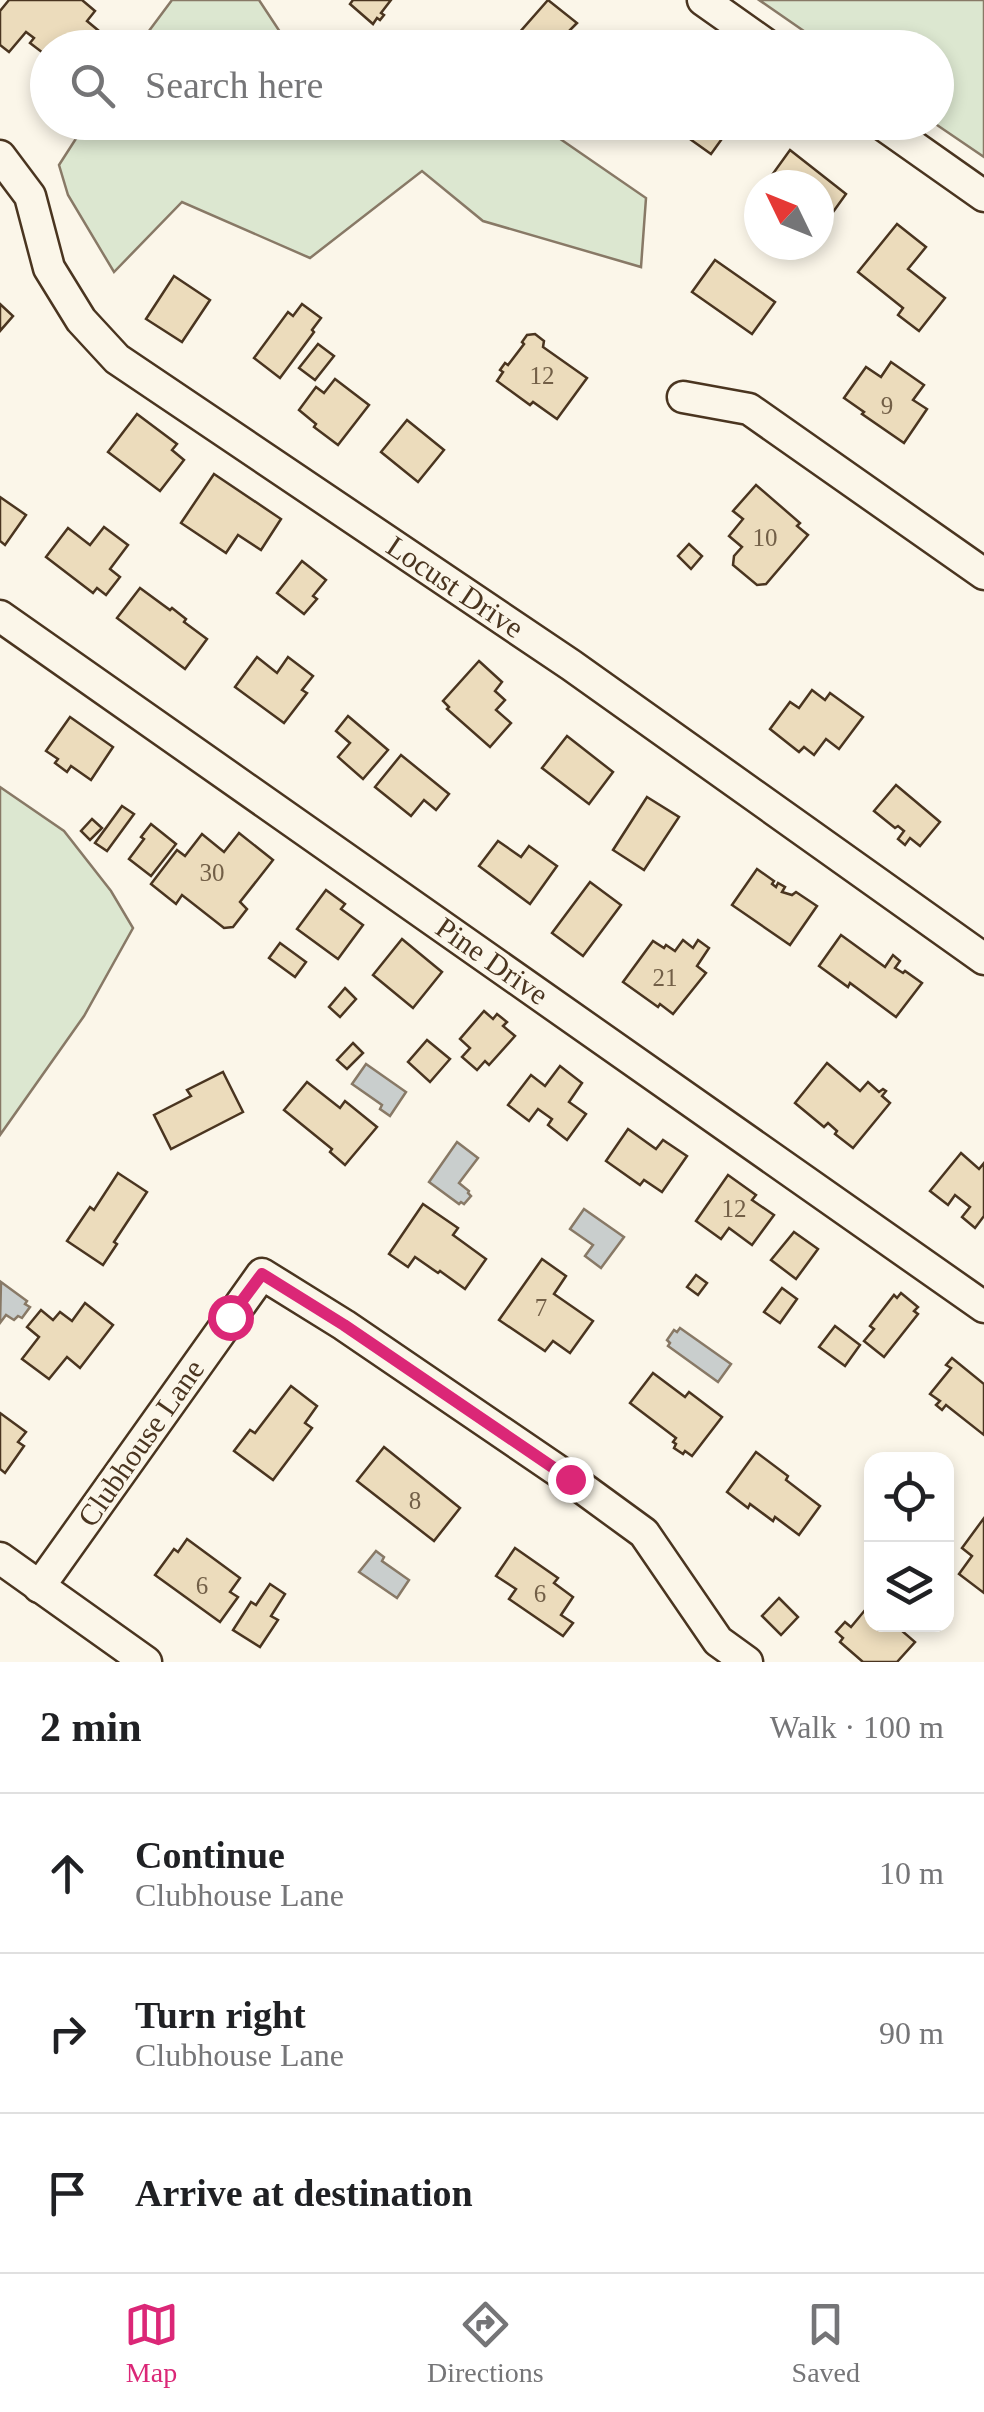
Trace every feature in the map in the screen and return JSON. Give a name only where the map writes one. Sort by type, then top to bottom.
[{"type":"street","points":[[703,0],[746,30]]},
{"type":"street","points":[[905,140],[984,196]]},
{"type":"street","name":"Locust Drive","points":[[0,156],[30,196],[49,268],[81,320],[117,359],[570,665],[984,959]]},
{"type":"street","points":[[683,397],[749,409],[984,574]]},
{"type":"street","name":"Pine Drive","points":[[0,616],[984,1307]]},
{"type":"street","name":"Clubhouse Lane","points":[[39,1587],[262,1274],[344,1325],[644,1533],[718,1641],[747,1662]]},
{"type":"street","points":[[0,1558],[146,1662]]},
{"type":"green space","points":[[172,0],[259,0],[279,30],[150,30]]},
{"type":"green space","points":[[759,0],[984,0],[984,157],[954,137],[954,30],[802,30]]},
{"type":"green space","points":[[75,140],[562,140],[646,198],[641,267],[483,221],[422,171],[310,258],[182,202],[114,272],[68,195],[59,165]]},
{"type":"green space","points":[[0,787],[64,831],[111,891],[133,928],[84,1016],[0,1135]]},
{"type":"shaded area","points":[[366,1064],[406,1092],[390,1116],[380,1109],[382,1105],[352,1084]]},
{"type":"shaded area","points":[[457,1142],[478,1158],[459,1183],[471,1196],[464,1204],[429,1182]]},
{"type":"shaded area","points":[[584,1209],[624,1237],[601,1268],[585,1256],[593,1245],[570,1229]]},
{"type":"shaded area","points":[[1,1282],[27,1301],[25,1304],[30,1307],[22,1318],[14,1320],[6,1315],[0,1323]]},
{"type":"shaded area","points":[[680,1328],[731,1364],[718,1382],[668,1346],[667,1340]]},
{"type":"shaded area","points":[[376,1551],[384,1557],[382,1561],[409,1580],[397,1598],[359,1572]]},
{"type":"building","points":[[9,0],[82,0],[95,11],[87,21],[98,30],[30,30],[30,35],[26,32],[9,52],[0,45],[0,11]]},
{"type":"building","points":[[353,0],[391,0],[381,13],[384,15],[373,24],[350,4]]},
{"type":"building","points":[[548,0],[577,23],[570,30],[522,30]]},
{"type":"building","points":[[691,140],[721,140],[711,154]]},
{"type":"building","points":[[790,150],[815,170],[776,170]]},
{"type":"building","points":[[834,185],[846,194],[834,211]]},
{"type":"building","points":[[897,224],[926,247],[908,269],[945,298],[919,331],[898,315],[903,308],[858,272]]},
{"type":"building","points":[[715,260],[775,302],[752,334],[692,292]]},
{"type":"building","points":[[174,276],[210,300],[182,342],[146,319]]},
{"type":"building","points":[[0,304],[13,316],[0,331]]},
{"type":"building","points":[[302,304],[321,318],[280,378],[254,358],[288,312],[293,316]]},
{"type":"building","points":[[535,334],[544,341],[543,347],[587,378],[557,419],[497,381],[503,372],[500,370],[505,363],[508,365],[527,335]]},
{"type":"building","points":[[318,344],[334,356],[315,380],[299,368]]},
{"type":"building","points":[[891,362],[924,385],[913,400],[927,409],[904,443],[844,398],[866,367],[881,377]]},
{"type":"building","points":[[335,379],[369,405],[338,445],[299,410],[316,387],[324,393]]},
{"type":"building","points":[[137,414],[177,444],[172,450],[184,460],[160,491],[108,452]]},
{"type":"building","points":[[407,420],[444,450],[418,482],[381,452]]},
{"type":"building","points":[[214,474],[281,519],[261,550],[238,535],[226,553],[181,523]]},
{"type":"building","points":[[756,485],[800,523],[797,526],[808,535],[766,584],[757,585],[733,565],[734,556],[742,547],[729,536],[743,519],[733,511]]},
{"type":"building","points":[[0,497],[26,515],[5,545],[0,541]]},
{"type":"building","points":[[104,527],[128,545],[110,569],[120,577],[106,595],[97,588],[93,593],[46,557],[68,528],[90,545]]},
{"type":"building","points":[[689,544],[702,556],[691,569],[678,556]]},
{"type":"building","points":[[302,561],[326,580],[304,614],[277,593]]},
{"type":"building","points":[[140,588],[172,608],[207,639],[185,669],[117,618]]},
{"type":"building","points":[[257,657],[277,673],[288,657],[313,676],[302,690],[307,693],[284,723],[235,687]]},
{"type":"building","points":[[479,661],[502,682],[495,691],[505,700],[496,710],[511,723],[490,747],[443,701]]},
{"type":"building","points":[[812,690],[825,700],[830,693],[863,717],[839,749],[826,739],[814,755],[804,747],[799,752],[770,729],[790,702],[799,708]]},
{"type":"building","points":[[348,716],[388,750],[363,779],[338,757],[350,743],[336,731]]},
{"type":"building","points":[[70,717],[113,747],[91,780],[71,766],[67,772],[46,751]]},
{"type":"building","points":[[567,736],[613,772],[589,804],[542,768]]},
{"type":"building","points":[[401,755],[449,794],[436,810],[424,800],[411,816],[375,787]]},
{"type":"building","points":[[896,785],[940,822],[920,846],[910,838],[905,845],[898,839],[904,831],[874,811]]},
{"type":"building","points":[[647,797],[679,817],[644,870],[613,850]]},
{"type":"building","points":[[122,806],[134,814],[107,851],[95,843]]},
{"type":"building","points":[[92,819],[102,828],[90,840],[81,831]]},
{"type":"building","points":[[151,824],[176,844],[151,876],[129,859]]},
{"type":"building","points":[[239,833],[273,860],[240,902],[247,909],[233,927],[224,928],[182,895],[176,904],[151,884],[177,850],[185,856],[202,834],[224,852]]},
{"type":"building","points":[[498,841],[521,857],[529,846],[557,866],[530,904],[479,866]]},
{"type":"building","points":[[757,869],[776,887],[778,883],[785,887],[782,892],[796,892],[817,906],[790,945],[732,905]]},
{"type":"building","points":[[590,882],[621,905],[583,956],[552,933]]},
{"type":"building","points":[[326,890],[345,904],[341,909],[363,925],[338,959],[297,929]]},
{"type":"building","points":[[841,935],[885,967],[893,955],[900,961],[895,968],[922,983],[896,1017],[819,966]]},
{"type":"building","points":[[402,939],[442,972],[413,1008],[373,975]]},
{"type":"building","points":[[683,940],[693,948],[698,940],[709,948],[697,966],[706,973],[673,1014],[623,982],[653,941],[675,951]]},
{"type":"building","points":[[280,943],[306,962],[295,977],[269,958]]},
{"type":"building","points":[[345,988],[356,999],[340,1017],[329,1007]]},
{"type":"building","points":[[484,1011],[493,1019],[497,1014],[507,1022],[503,1026],[515,1036],[489,1065],[485,1061],[477,1070],[462,1057],[470,1048],[460,1039]]},
{"type":"building","points":[[427,1040],[450,1059],[430,1082],[408,1062]]},
{"type":"building","points":[[353,1043],[363,1053],[347,1069],[337,1060]]},
{"type":"building","points":[[827,1063],[860,1091],[868,1082],[879,1092],[883,1089],[886,1091],[882,1096],[890,1103],[853,1148],[828,1123],[824,1127],[795,1103]]},
{"type":"building","points":[[560,1066],[582,1083],[569,1102],[586,1114],[567,1140],[548,1125],[552,1119],[538,1109],[529,1121],[508,1105],[531,1075],[545,1086]]},
{"type":"building","points":[[223,1072],[243,1112],[171,1149],[154,1115],[191,1096],[187,1090]]},
{"type":"building","points":[[307,1082],[340,1108],[345,1101],[377,1127],[345,1165],[330,1152],[332,1149],[284,1110]]},
{"type":"building","points":[[628,1129],[656,1149],[663,1140],[687,1156],[662,1192],[644,1180],[640,1185],[606,1161]]},
{"type":"building","points":[[961,1153],[979,1169],[984,1163],[984,1216],[975,1228],[962,1217],[970,1207],[955,1195],[948,1205],[930,1191]]},
{"type":"building","points":[[118,1173],[147,1192],[103,1265],[67,1241]]},
{"type":"building","points":[[728,1175],[756,1195],[752,1200],[774,1215],[752,1245],[729,1228],[721,1239],[696,1221]]},
{"type":"building","points":[[423,1204],[458,1228],[453,1235],[486,1259],[465,1289],[415,1257],[408,1267],[389,1254]]},
{"type":"building","points":[[794,1232],[818,1249],[796,1279],[771,1260]]},
{"type":"building","points":[[542,1259],[566,1276],[554,1294],[593,1321],[570,1353],[553,1341],[545,1351],[499,1320]]},
{"type":"building","points":[[696,1275],[707,1283],[698,1295],[687,1287]]},
{"type":"building","points":[[782,1288],[797,1299],[780,1323],[764,1312]]},
{"type":"building","points":[[901,1293],[918,1307],[914,1311],[918,1314],[884,1357],[864,1341],[874,1329],[870,1326],[894,1295],[897,1298]]},
{"type":"building","points":[[85,1303],[113,1325],[80,1368],[67,1357],[49,1379],[22,1359],[39,1337],[27,1327],[41,1310],[53,1320],[60,1312],[72,1321]]},
{"type":"building","points":[[835,1326],[860,1345],[845,1366],[819,1347]]},
{"type":"building","points":[[952,1358],[984,1384],[984,1435],[946,1405],[942,1410],[936,1405],[940,1401],[930,1394],[951,1368],[946,1365]]},
{"type":"building","points":[[653,1373],[685,1397],[689,1392],[722,1417],[692,1456],[674,1448],[676,1438],[630,1403]]},
{"type":"building","points":[[291,1386],[317,1406],[305,1423],[312,1428],[273,1480],[234,1451],[250,1430],[255,1433]]},
{"type":"building","points":[[0,1413],[26,1432],[18,1442],[24,1446],[5,1473],[0,1469]]},
{"type":"building","points":[[384,1447],[460,1508],[434,1541],[357,1481]]},
{"type":"building","points":[[756,1452],[820,1506],[799,1535],[775,1517],[773,1521],[750,1504],[748,1508],[727,1492]]},
{"type":"building","points":[[984,1518],[984,1593],[959,1574],[972,1556],[962,1548]]},
{"type":"building","points":[[187,1539],[240,1578],[230,1592],[238,1597],[220,1622],[155,1575],[174,1549],[178,1552]]},
{"type":"building","points":[[515,1548],[558,1578],[554,1583],[573,1597],[561,1615],[573,1623],[563,1636],[509,1599],[516,1589],[496,1576]]},
{"type":"building","points":[[270,1584],[285,1594],[271,1616],[278,1620],[260,1647],[233,1630],[251,1602],[256,1605]]},
{"type":"building","points":[[779,1598],[798,1617],[781,1635],[762,1616]]},
{"type":"building","points":[[864,1611],[864,1632],[903,1632],[915,1642],[897,1662],[863,1662],[840,1642],[843,1638],[836,1632],[845,1622],[851,1627]]},
{"type":"route","points":[[230,1317],[262,1274],[570,1479]]}]
